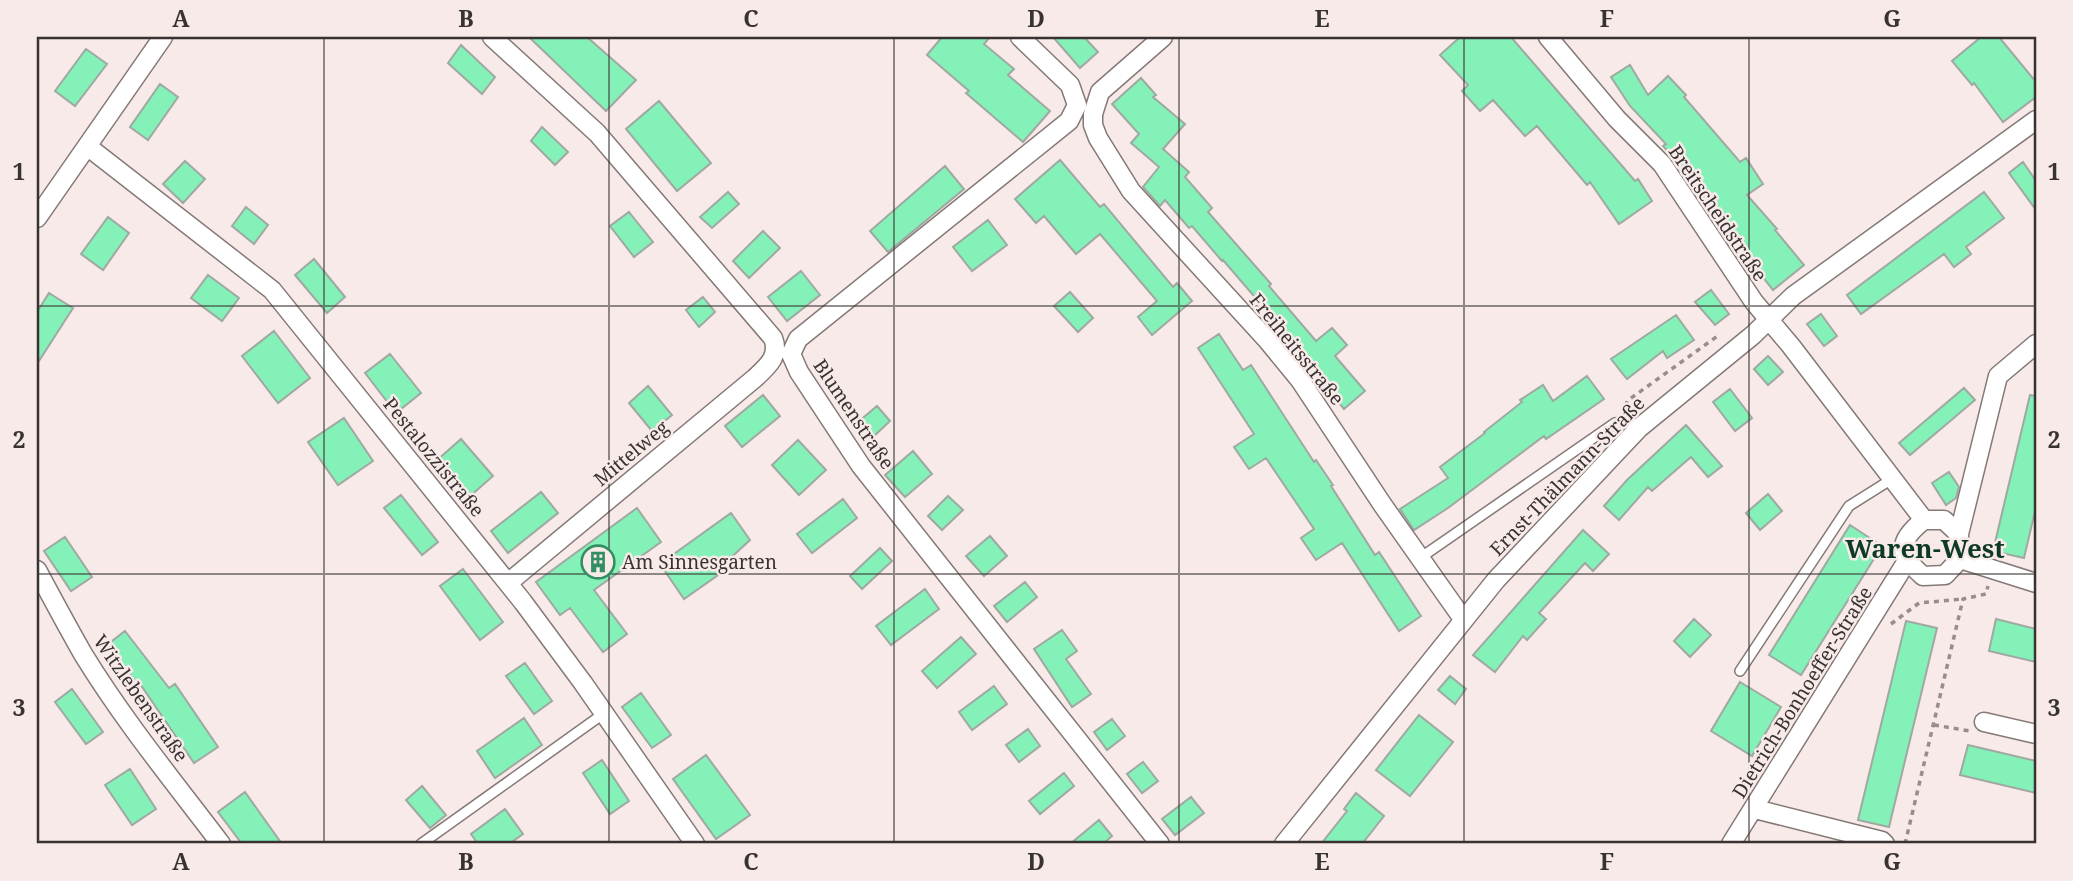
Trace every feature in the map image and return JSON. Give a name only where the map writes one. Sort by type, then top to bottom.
[{"type":"street","points":[[37,218],[163,37]]},
{"type":"street","name":"Blumenstraße","points":[[492,37],[597,133],[774,338],[861,466],[1160,844]]},
{"type":"street","name":"Freiheitsstraße","points":[[1020,37],[1070,85],[1131,191],[1268,341],[1300,380],[1464,620]]},
{"type":"street","points":[[784,353],[798,339],[1085,112],[1102,89],[1163,37]]},
{"type":"street","name":"Breitscheidstraße","points":[[1548,37],[1617,118],[1662,164],[1754,302],[1769,320]]},
{"type":"street","name":"Ernst-Thälmann-Straße","points":[[1284,844],[1496,579],[1639,428],[1753,335],[1793,296],[2036,120]]},
{"type":"street","name":"Pestalozzistraße","points":[[87,146],[272,290],[562,653],[695,844]]},
{"type":"street","points":[[1769,320],[1924,520],[1944,520],[1959,534]]},
{"type":"street","points":[[1907,561],[1923,576],[1945,575],[1960,559],[1959,534],[1998,376],[2036,344]]},
{"type":"street","name":"Mittelweg","points":[[508,583],[784,353]]},
{"type":"street","name":"Dietrich-Bonhoeffer-Straße","points":[[1731,844],[1907,561],[1904,547],[1908,532],[1924,520]]},
{"type":"street","points":[[1960,559],[2036,583]]},
{"type":"street","name":"Witzlebenstraße","points":[[37,570],[84,654],[195,818],[221,844]]},
{"type":"street","points":[[1984,722],[2036,734]]},
{"type":"street","points":[[1755,809],[1882,841],[1885,844]]},
{"type":"lane","points":[[1420,558],[1622,419],[1639,428]]},
{"type":"lane","points":[[1740,671],[1849,506],[1892,479]]},
{"type":"lane","points":[[421,844],[603,714]]},
{"type":"path","points":[[1622,419],[1627,401],[1722,334]]},
{"type":"path","points":[[1873,616],[1890,625],[1919,603],[1986,594],[1992,570]]},
{"type":"path","points":[[1905,844],[1963,598]]},
{"type":"path","points":[[1934,725],[1969,732],[1984,722]]},
{"type":"building","points":[[529,37],[587,37],[636,80],[606,111]]},
{"type":"building","points":[[942,37],[990,37],[984,44],[1014,69],[1008,75],[1050,111],[1023,142],[927,55]]},
{"type":"building","points":[[1053,37],[1084,37],[1098,52],[1080,68]]},
{"type":"building","points":[[1460,37],[1511,37],[1635,181],[1638,179],[1652,201],[1619,224],[1590,182],[1587,185],[1537,126],[1525,136],[1493,100],[1480,111],[1462,91],[1468,85],[1440,55]]},
{"type":"building","points":[[1981,37],[1999,37],[2036,82],[2036,97],[2003,122],[1974,83],[1972,85],[1952,61]]},
{"type":"building","points":[[461,45],[495,77],[482,94],[448,63]]},
{"type":"building","points":[[86,49],[107,64],[75,106],[55,91]]},
{"type":"building","points":[[1630,65],[1648,95],[1668,76],[1740,162],[1746,158],[1763,184],[1747,195],[1804,265],[1773,290],[1755,267],[1759,264],[1716,217],[1698,191],[1701,189],[1663,146],[1666,144],[1630,106],[1611,77]]},
{"type":"building","points":[[1141,78],[1156,95],[1153,97],[1185,124],[1163,149],[1189,172],[1185,177],[1212,208],[1208,212],[1316,341],[1332,328],[1347,345],[1335,356],[1365,391],[1344,409],[1327,388],[1331,385],[1294,342],[1292,345],[1270,319],[1272,317],[1223,260],[1192,226],[1189,228],[1165,200],[1160,206],[1143,187],[1159,167],[1131,143],[1139,134],[1112,104]]},
{"type":"building","points":[[160,84],[178,97],[148,140],[130,127]]},
{"type":"building","points":[[659,101],[711,163],[677,191],[626,129]]},
{"type":"building","points":[[542,127],[568,152],[555,165],[531,141]]},
{"type":"building","points":[[1060,160],[1100,207],[1104,204],[1173,287],[1177,283],[1192,301],[1152,335],[1138,317],[1157,301],[1100,234],[1076,254],[1044,216],[1036,223],[1015,199]]},
{"type":"building","points":[[185,161],[205,179],[183,203],[163,184]]},
{"type":"building","points":[[2023,162],[2036,181],[2036,210],[2009,173]]},
{"type":"building","points":[[945,166],[964,189],[888,252],[870,231]]},
{"type":"building","points":[[728,192],[739,204],[712,228],[700,217]]},
{"type":"building","points":[[1984,192],[2004,218],[1966,247],[1971,254],[1954,267],[1944,254],[1861,314],[1847,295]]},
{"type":"building","points":[[246,207],[268,225],[254,244],[232,226]]},
{"type":"building","points":[[629,212],[653,242],[634,257],[610,226]]},
{"type":"building","points":[[108,217],[129,233],[103,270],[81,254]]},
{"type":"building","points":[[988,220],[1007,245],[972,271],[953,247]]},
{"type":"building","points":[[763,231],[780,248],[749,278],[733,261]]},
{"type":"building","points":[[314,259],[345,297],[327,313],[295,275]]},
{"type":"building","points":[[801,271],[820,295],[787,321],[768,297]]},
{"type":"building","points":[[208,275],[239,298],[222,321],[191,298]]},
{"type":"building","points":[[1711,290],[1729,314],[1715,325],[1695,302]]},
{"type":"building","points":[[1070,292],[1093,318],[1078,332],[1054,306]]},
{"type":"building","points":[[49,293],[73,308],[37,364],[37,312]]},
{"type":"building","points":[[703,297],[715,312],[699,327],[686,310]]},
{"type":"building","points":[[1821,314],[1837,336],[1824,346],[1807,324]]},
{"type":"building","points":[[1676,315],[1694,340],[1667,358],[1663,351],[1627,379],[1611,359]]},
{"type":"building","points":[[274,331],[310,378],[278,403],[242,356]]},
{"type":"building","points":[[1219,334],[1243,370],[1251,365],[1314,462],[1316,460],[1333,485],[1331,486],[1375,555],[1379,552],[1421,616],[1399,631],[1342,543],[1316,560],[1301,538],[1314,529],[1266,458],[1249,469],[1234,447],[1254,434],[1198,348]]},
{"type":"building","points":[[390,354],[421,393],[396,413],[365,373]]},
{"type":"building","points":[[1768,356],[1783,372],[1768,385],[1754,369]]},
{"type":"building","points":[[1587,376],[1604,399],[1546,439],[1544,436],[1414,530],[1400,509],[1448,478],[1440,467],[1522,402],[1520,400],[1543,385],[1553,401]]},
{"type":"building","points":[[648,386],[672,415],[652,431],[629,403]]},
{"type":"building","points":[[1964,388],[1975,400],[1910,455],[1899,443]]},
{"type":"building","points":[[1730,389],[1752,418],[1735,431],[1713,402]]},
{"type":"building","points":[[763,395],[780,416],[742,447],[725,426]]},
{"type":"building","points":[[2030,395],[2036,396],[2036,507],[2024,558],[1993,551]]},
{"type":"building","points":[[877,406],[890,421],[873,437],[858,422]]},
{"type":"building","points":[[344,418],[373,461],[338,485],[308,442]]},
{"type":"building","points":[[1686,425],[1722,466],[1708,477],[1691,457],[1652,491],[1648,487],[1619,520],[1604,506],[1627,480]]},
{"type":"building","points":[[461,439],[493,476],[468,498],[436,461]]},
{"type":"building","points":[[798,440],[826,470],[799,495],[772,465]]},
{"type":"building","points":[[913,451],[932,474],[905,497],[885,475]]},
{"type":"building","points":[[1949,472],[1959,487],[1956,498],[1946,505],[1932,483]]},
{"type":"building","points":[[541,492],[558,513],[508,553],[491,531]]},
{"type":"building","points":[[1768,494],[1782,511],[1760,530],[1746,513]]},
{"type":"building","points":[[401,495],[438,542],[422,555],[384,508]]},
{"type":"building","points":[[948,496],[963,510],[942,530],[928,516]]},
{"type":"building","points":[[843,499],[857,518],[812,553],[797,534]]},
{"type":"building","name":"Am Sinnesgarten","points":[[637,508],[661,542],[594,590],[627,634],[603,652],[570,608],[560,615],[536,582]]},
{"type":"building","points":[[731,513],[750,540],[724,564],[728,568],[684,599],[660,564]]},
{"type":"building","points":[[1850,525],[1882,546],[1801,675],[1769,655]]},
{"type":"building","points":[[1583,530],[1609,554],[1593,571],[1585,563],[1539,613],[1546,619],[1527,640],[1523,636],[1495,672],[1473,655]]},
{"type":"building","points":[[990,536],[1007,556],[984,576],[966,556]]},
{"type":"building","points":[[65,537],[92,577],[71,591],[44,551]]},
{"type":"building","points":[[880,548],[892,561],[862,589],[850,576]]},
{"type":"building","points":[[463,569],[503,622],[480,640],[440,586]]},
{"type":"building","points":[[1025,582],[1037,597],[1007,622],[994,606]]},
{"type":"building","points":[[925,589],[939,609],[891,645],[876,626]]},
{"type":"building","points":[[1694,619],[1711,635],[1690,657],[1674,641]]},
{"type":"building","points":[[1996,619],[2036,629],[2036,662],[1989,651]]},
{"type":"building","points":[[1906,621],[1937,628],[1889,827],[1858,820]]},
{"type":"building","points":[[1062,630],[1077,651],[1066,659],[1091,694],[1072,707],[1034,649]]},
{"type":"building","points":[[125,631],[169,688],[175,684],[218,747],[194,763],[138,681],[137,683],[107,645]]},
{"type":"building","points":[[961,637],[976,654],[937,688],[922,671]]},
{"type":"building","points":[[525,663],[552,701],[534,714],[506,676]]},
{"type":"building","points":[[1450,676],[1466,689],[1455,704],[1438,690]]},
{"type":"building","points":[[1740,682],[1781,707],[1752,756],[1711,731]]},
{"type":"building","points":[[994,686],[1007,704],[972,730],[959,712]]},
{"type":"building","points":[[72,689],[103,732],[86,744],[55,702]]},
{"type":"building","points":[[641,693],[671,735],[652,748],[622,707]]},
{"type":"building","points":[[1419,715],[1453,742],[1410,796],[1376,770]]},
{"type":"building","points":[[524,718],[542,745],[495,778],[477,751]]},
{"type":"building","points":[[1112,719],[1125,736],[1107,750],[1094,732]]},
{"type":"building","points":[[1028,729],[1040,746],[1019,762],[1006,745]]},
{"type":"building","points":[[1968,745],[2036,761],[2036,793],[1960,775]]},
{"type":"building","points":[[706,755],[750,815],[716,839],[673,779]]},
{"type":"building","points":[[602,760],[629,801],[610,814],[583,773]]},
{"type":"building","points":[[1143,762],[1158,781],[1142,793],[1127,774]]},
{"type":"building","points":[[130,769],[156,809],[132,825],[105,785]]},
{"type":"building","points":[[1064,773],[1074,786],[1040,814],[1029,801]]},
{"type":"building","points":[[422,786],[446,815],[430,828],[406,800]]},
{"type":"building","points":[[245,792],[282,844],[242,844],[218,812]]},
{"type":"building","points":[[1356,793],[1384,816],[1362,844],[1321,844],[1347,811],[1344,809]]},
{"type":"building","points":[[1191,797],[1204,813],[1175,835],[1162,819]]},
{"type":"building","points":[[505,809],[523,834],[509,844],[478,844],[471,834]]},
{"type":"building","points":[[1099,820],[1112,836],[1103,844],[1070,844]]},
{"type":"place","name":"Am Sinnesgarten","points":[[598,562]]},
{"type":"district","name":"Waren-West","points":[[1925,549]]}]
